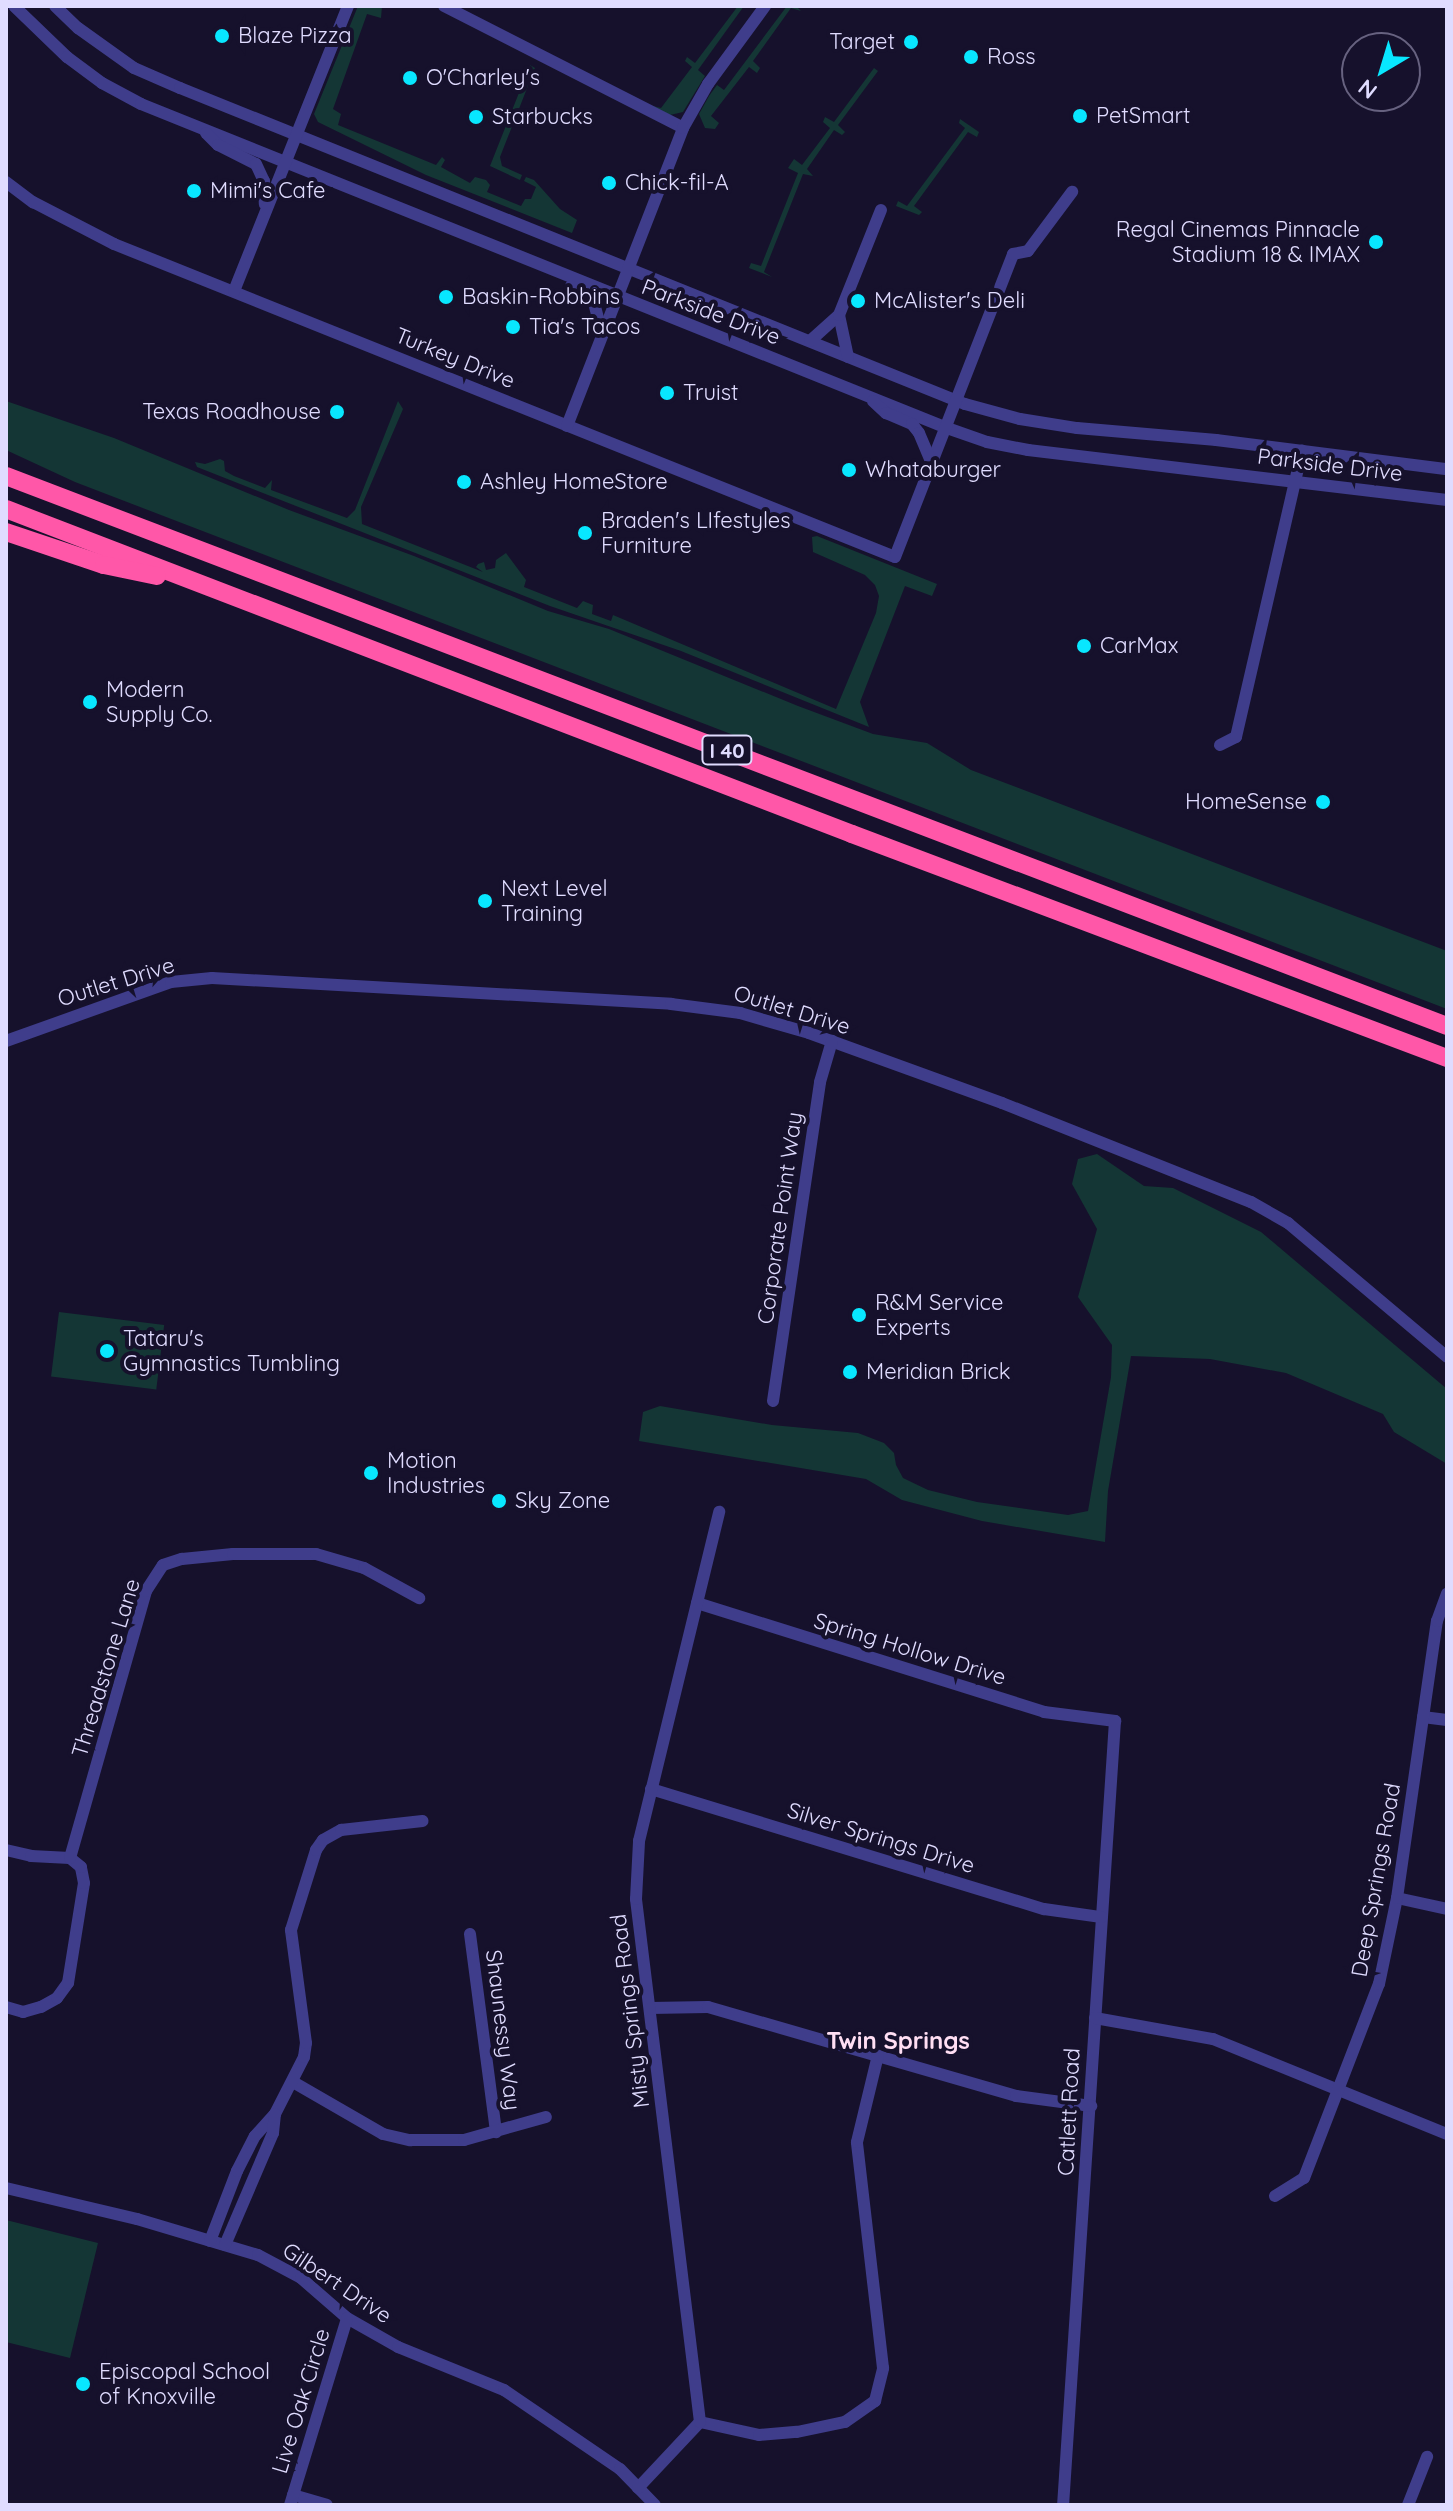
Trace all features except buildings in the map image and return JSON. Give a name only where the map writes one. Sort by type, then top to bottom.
[{"type":"highway","points":[[6,463],[104,511]]},
{"type":"highway","name":"I 40","points":[[6,476],[1447,1026]]},
{"type":"highway","name":"I 40","points":[[6,509],[837,829],[1447,1058]]},
{"type":"highway","points":[[6,532],[104,565],[216,589]]},
{"type":"street","name":"Parkside Drive","points":[[14,6],[33,28],[102,83],[141,104],[617,297],[987,442],[1028,450],[1297,479],[1447,500]]},
{"type":"street","name":"Parkside Drive","points":[[55,6],[78,28],[134,68],[958,401],[1020,419],[1077,428],[1447,469]]},
{"type":"street","points":[[234,291],[294,134],[348,6]]},
{"type":"street","points":[[444,6],[683,128]]},
{"type":"street","points":[[567,426],[683,128],[708,84],[765,6]]},
{"type":"street","points":[[200,128],[218,145],[249,159],[260,169],[266,192],[265,213]]},
{"type":"street","name":"Turkey Drive","points":[[6,182],[33,202],[114,244],[895,557],[932,464]]},
{"type":"street","points":[[932,464],[1013,254],[1028,251],[1072,192]]},
{"type":"street","points":[[810,341],[839,315],[881,210]]},
{"type":"street","points":[[545,268],[589,296],[600,316],[603,335]]},
{"type":"street","points":[[839,315],[848,357]]},
{"type":"street","points":[[868,396],[886,413],[912,424],[926,445],[932,464]]},
{"type":"street","points":[[1220,745],[1236,737],[1302,451]]},
{"type":"street","name":"Outlet Drive","points":[[6,1041],[116,999],[171,982],[212,978],[692,1006],[761,1017],[1082,1132],[1251,1202],[1288,1223],[1447,1357]]},
{"type":"street","name":"Corporate Point Way","points":[[773,1401],[820,1082],[832,1041]]},
{"type":"street","name":"Misty Springs Road","points":[[700,2422],[636,1899],[639,1841],[719,1512]]},
{"type":"street","name":"Threadstone Lane","points":[[70,1858],[146,1591],[163,1565],[182,1559],[233,1554],[316,1554],[364,1568],[419,1598]]},
{"type":"street","name":"Deep Springs Road","points":[[1275,2196],[1304,2178],[1379,1984],[1397,1898],[1437,1621],[1447,1594]]},
{"type":"street","name":"Spring Hollow Drive","points":[[697,1603],[1044,1712],[1115,1721]]},
{"type":"street","points":[[1423,1717],[1447,1720]]},
{"type":"street","name":"Catlett Road","points":[[1063,2505],[1115,1721]]},
{"type":"street","name":"Silver Springs Drive","points":[[651,1789],[1044,1909],[1101,1917]]},
{"type":"street","points":[[210,2241],[237,2171],[255,2136],[275,2114],[293,2082],[306,2043],[291,1930],[316,1850],[323,1840],[341,1830],[423,1821]]},
{"type":"street","points":[[6,1850],[31,1856],[70,1858],[81,1867],[84,1883],[68,1983],[57,1998],[41,2007],[23,2012],[6,2007]]},
{"type":"street","points":[[1397,1898],[1447,1909]]},
{"type":"street","name":"Shaunessy Way","points":[[470,1934],[496,2132]]},
{"type":"street","points":[[650,2008],[708,2007],[1016,2096],[1091,2106]]},
{"type":"street","points":[[1095,2018],[1213,2039],[1447,2134]]},
{"type":"street","points":[[638,2488],[700,2422],[759,2435],[797,2432],[845,2422],[875,2401],[883,2368],[857,2142],[878,2055]]},
{"type":"street","points":[[293,2082],[396,2138],[464,2140],[546,2117]]},
{"type":"street","points":[[225,2245],[273,2133],[275,2114]]},
{"type":"street","name":"Gilbert Drive","points":[[6,2188],[258,2255],[301,2278],[347,2318],[398,2347],[504,2390],[620,2469],[655,2505]]},
{"type":"street","name":"Live Oak Circle","points":[[327,2505],[292,2500],[347,2318]]},
{"type":"street","points":[[1408,2505],[1427,2457]]},
{"type":"green space","points":[[358,6],[382,6],[381,18],[367,14],[333,109],[341,114],[338,125],[436,165],[442,157],[445,160],[441,167],[470,183],[475,177],[486,180],[490,185],[487,192],[521,206],[525,199],[531,199],[536,187],[524,181],[526,177],[534,180],[560,209],[577,220],[572,233],[426,175],[318,122],[314,114]]},
{"type":"green space","points":[[738,6],[744,6],[698,70],[705,76],[683,112],[670,115],[653,106],[661,108],[692,67],[685,61],[687,57],[695,63]]},
{"type":"green space","points":[[787,6],[796,6],[801,11],[791,8],[753,61],[760,68],[757,73],[749,67],[711,116],[719,123],[715,129],[705,128],[699,114],[709,96],[717,85],[724,90]]},
{"type":"green space","points":[[530,65],[535,68],[500,157],[502,166],[522,175],[520,180],[490,166]]},
{"type":"green space","points":[[874,68],[878,71],[838,125],[845,132],[842,135],[834,130],[807,169],[813,176],[803,174],[764,272],[772,277],[749,268],[751,263],[761,266],[798,173],[788,168],[794,159],[802,165],[830,128],[823,122],[825,117],[834,122]]},
{"type":"green space","points":[[960,119],[979,132],[977,137],[968,132],[914,206],[922,212],[919,215],[896,206],[898,201],[907,206],[965,128],[959,123]]},
{"type":"green space","points":[[6,401],[114,438],[289,510],[414,556],[548,611],[609,629],[873,734],[927,743],[971,770],[1447,951],[1447,1009],[75,482],[6,450]]},
{"type":"green space","points":[[398,401],[403,409],[361,507],[362,524],[483,572],[476,567],[478,564],[484,562],[486,570],[495,568],[496,560],[506,553],[526,580],[524,587],[577,608],[583,601],[593,605],[592,614],[611,621],[613,615],[836,709],[876,613],[879,596],[875,585],[865,575],[813,552],[812,537],[817,536],[937,584],[932,596],[905,586],[860,702],[869,727],[681,651],[550,606],[197,467],[195,462],[205,464],[220,459],[224,461],[225,471],[234,476],[265,488],[272,480],[271,490],[347,518],[355,510]]},
{"type":"green space","points":[[1097,1154],[1144,1186],[1173,1188],[1261,1232],[1447,1389],[1447,1464],[1394,1432],[1383,1414],[1286,1373],[1210,1359],[1131,1356],[1108,1491],[1105,1542],[982,1521],[902,1500],[866,1479],[639,1441],[643,1412],[660,1406],[772,1425],[858,1433],[884,1443],[894,1453],[903,1478],[928,1490],[977,1502],[1068,1515],[1088,1511],[1111,1377],[1112,1345],[1078,1297],[1097,1229],[1072,1184],[1078,1159]]},
{"type":"green space","name":"Tataru's Gymnastics Tumbling","points":[[59,1312],[164,1325],[156,1389],[51,1377]]},
{"type":"green space","points":[[6,2220],[98,2243],[70,2358],[6,2342]]},
{"type":"place","name":"Blaze Pizza","points":[[222,36]]},
{"type":"place","name":"Target","points":[[911,42]]},
{"type":"place","name":"Ross","points":[[971,57]]},
{"type":"place","name":"O'Charley's","points":[[410,78]]},
{"type":"place","name":"PetSmart","points":[[1080,116]]},
{"type":"place","name":"Starbucks","points":[[476,117]]},
{"type":"place","name":"Chick-fil-A","points":[[609,183]]},
{"type":"place","name":"Mimi's Cafe","points":[[194,191]]},
{"type":"place","name":"Regal Cinemas Pinnacle Stadium 18 & IMAX","points":[[1376,242]]},
{"type":"place","name":"Baskin-Robbins","points":[[446,297]]},
{"type":"place","name":"McAlister's Deli","points":[[858,301]]},
{"type":"place","name":"Tia's Tacos","points":[[513,327]]},
{"type":"place","name":"Truist","points":[[667,393]]},
{"type":"place","name":"Texas Roadhouse","points":[[337,412]]},
{"type":"place","name":"Whataburger","points":[[849,470]]},
{"type":"place","name":"Ashley HomeStore","points":[[464,482]]},
{"type":"place","name":"Braden's LIfestyles Furniture","points":[[585,533]]},
{"type":"place","name":"CarMax","points":[[1084,646]]},
{"type":"place","name":"Modern Supply Co.","points":[[90,702]]},
{"type":"place","name":"HomeSense","points":[[1323,802]]},
{"type":"place","name":"Next Level Training","points":[[485,901]]},
{"type":"place","name":"R&M Service Experts","points":[[859,1315]]},
{"type":"place","name":"Tataru's Gymnastics Tumbling","points":[[107,1351]]},
{"type":"place","name":"Meridian Brick","points":[[850,1372]]},
{"type":"place","name":"Motion Industries","points":[[371,1473]]},
{"type":"place","name":"Sky Zone","points":[[499,1501]]},
{"type":"place","name":"Episcopal School of Knoxville","points":[[83,2384]]},
{"type":"district","name":"Twin Springs","points":[[898,2041]]}]
